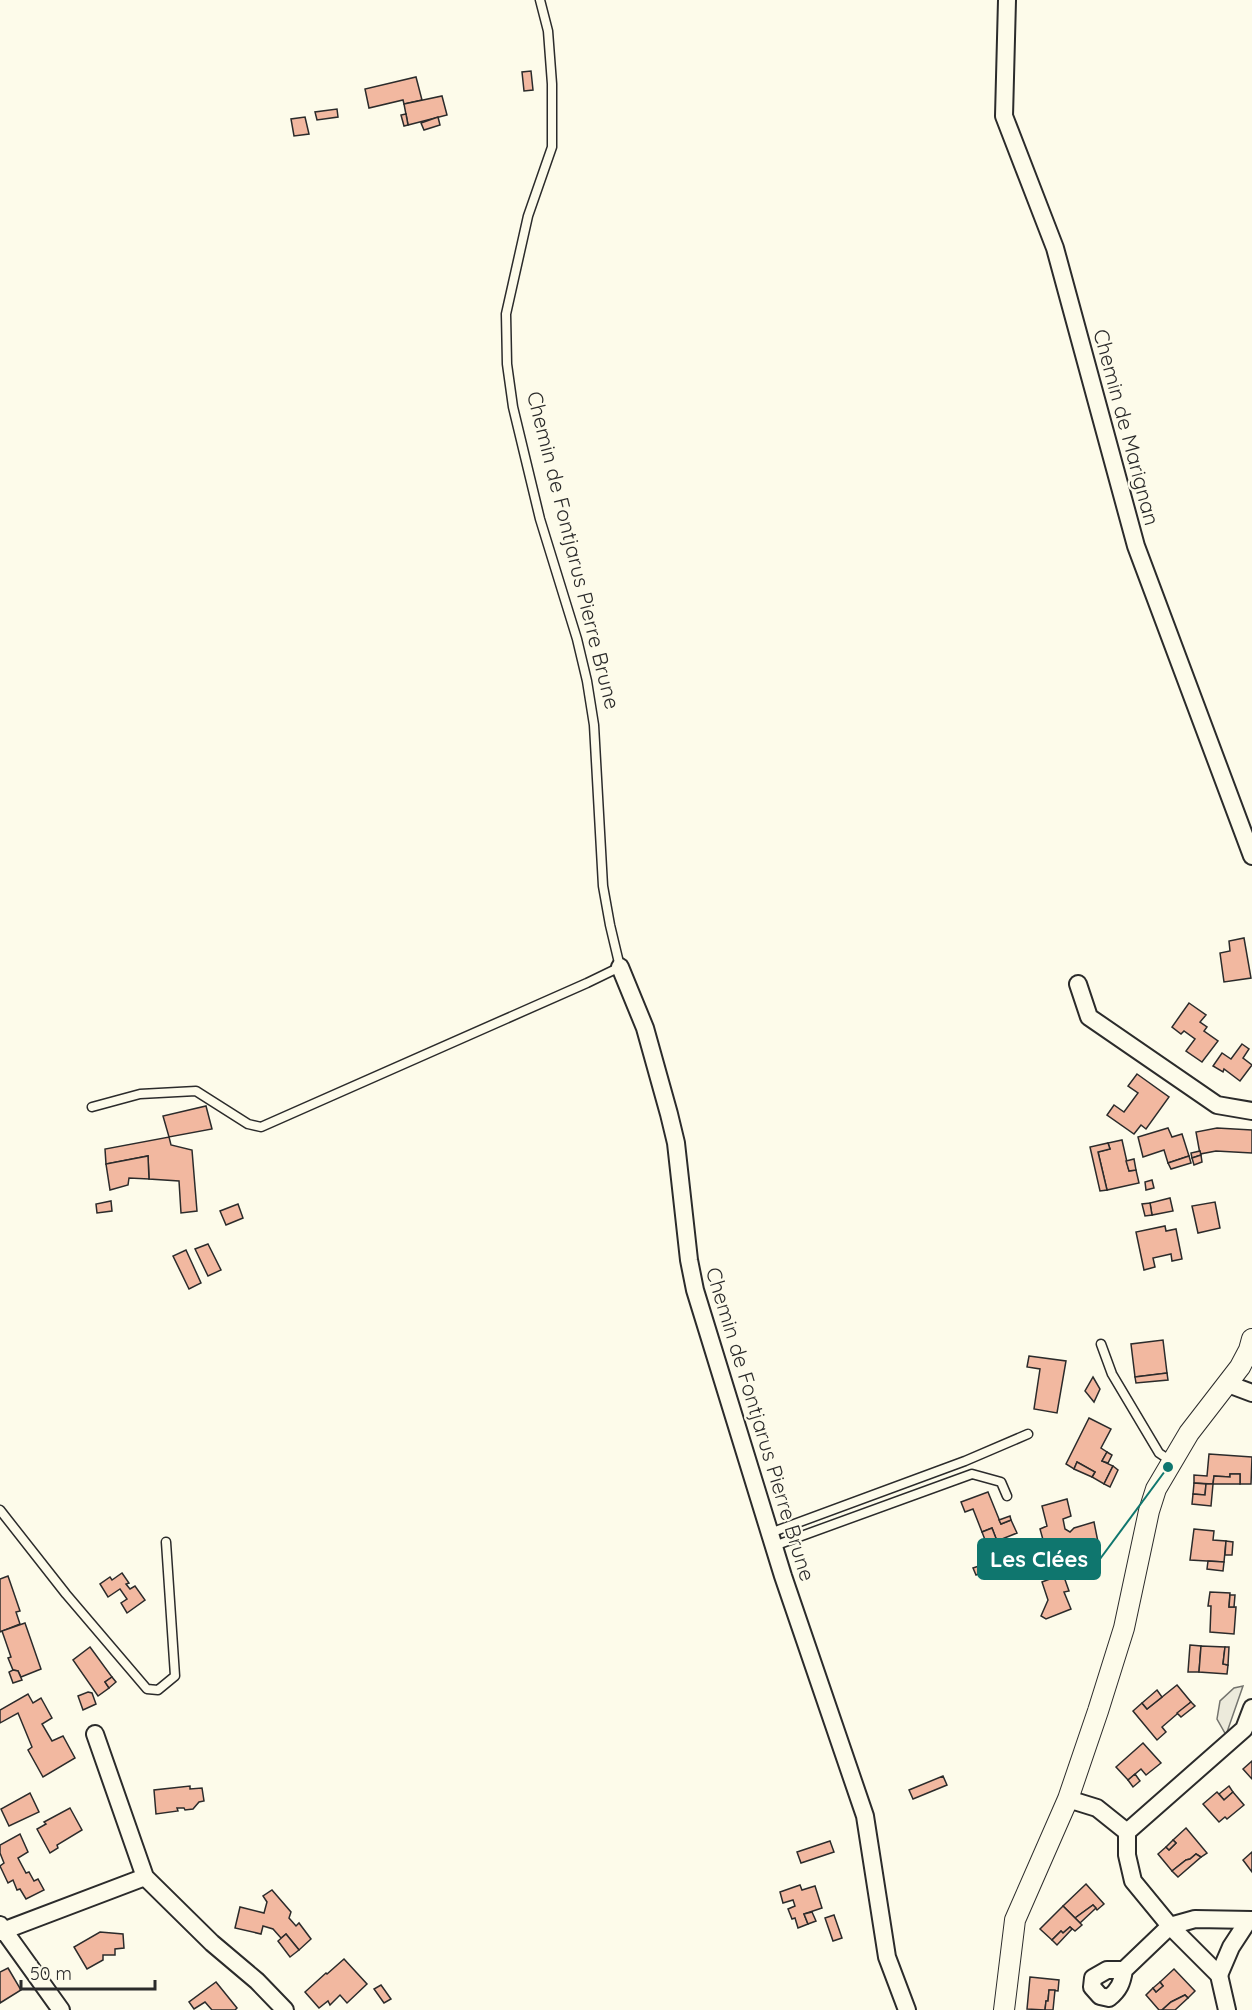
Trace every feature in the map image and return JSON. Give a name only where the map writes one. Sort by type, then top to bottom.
[{"type":"street","name":"Chemin de Marignan","points":[[1007,0],[1004,116],[1055,248],[1136,546],[1252,856]]},
{"type":"street","name":"Chemin de Fontjarus Pierre Brune","points":[[620,967],[645,1028],[676,1143],[689,1260],[695,1290],[772,1539],[865,1816],[887,1957],[907,2010]]},
{"type":"street","points":[[1078,984],[1089,1017],[1217,1106],[1252,1111]]},
{"type":"street","points":[[1004,2010],[1015,1920],[1068,1799],[1124,1628],[1149,1511],[1156,1489],[1189,1433],[1228,1384],[1251,1347]]},
{"type":"street","points":[[1228,1384],[1252,1393]]},
{"type":"street","points":[[1127,1832],[1244,1729],[1252,1708]]},
{"type":"street","points":[[95,1734],[146,1877],[212,1943],[257,1981],[285,2010]]},
{"type":"street","points":[[1068,1799],[1097,1808],[1127,1832],[1128,1855],[1133,1881],[1170,1926],[1219,1975],[1227,2010]]},
{"type":"street","points":[[61,2010],[1,1929],[146,1877]]},
{"type":"street","points":[[1124,1970],[1170,1926],[1195,1919],[1250,1921]]},
{"type":"street","points":[[1219,1975],[1231,1947],[1250,1921]]},
{"type":"lane","name":"Chemin de Fontjarus Pierre Brune","points":[[540,0],[548,31],[552,84],[552,147],[528,216],[506,314],[507,364],[513,407],[537,508],[577,639],[587,681],[594,725],[603,886],[620,967]]},
{"type":"lane","points":[[92,1107],[140,1094],[196,1091],[248,1124],[261,1128],[620,967]]},
{"type":"lane","points":[[1101,1344],[1112,1374],[1153,1443],[1159,1453],[1171,1461]]},
{"type":"lane","points":[[772,1539],[1028,1434]]},
{"type":"lane","points":[[772,1539],[972,1474],[1001,1482],[1007,1496]]},
{"type":"lane","points":[[0,1510],[66,1594],[147,1689],[158,1690],[175,1676],[166,1542]]},
{"type":"shaded area","points":[[1243,1686],[1226,1735],[1217,1719],[1220,1701],[1234,1688]]},
{"type":"building","points":[[531,71],[533,90],[524,91],[522,72]]},
{"type":"building","points":[[416,77],[422,100],[404,104],[403,100],[369,108],[365,89]]},
{"type":"building","points":[[442,96],[447,115],[408,125],[404,104]]},
{"type":"building","points":[[337,109],[338,117],[317,120],[315,112]]},
{"type":"building","points":[[406,114],[408,125],[404,126],[401,115]]},
{"type":"building","points":[[305,117],[309,134],[294,136],[291,119]]},
{"type":"building","points":[[438,117],[440,125],[424,130],[421,123]]},
{"type":"building","points":[[1244,938],[1251,978],[1224,982],[1220,953],[1230,951],[1229,941]]},
{"type":"building","points":[[1189,1003],[1206,1015],[1200,1022],[1207,1027],[1204,1031],[1218,1041],[1202,1062],[1186,1051],[1195,1039],[1184,1031],[1181,1034],[1172,1027]]},
{"type":"building","points":[[1242,1044],[1249,1049],[1243,1058],[1252,1065],[1240,1081],[1224,1069],[1223,1072],[1213,1066],[1222,1053],[1231,1059]]},
{"type":"building","points":[[1137,1074],[1169,1097],[1146,1129],[1141,1125],[1134,1134],[1107,1115],[1114,1105],[1124,1112],[1138,1093],[1128,1086]]},
{"type":"building","points":[[206,1106],[212,1129],[169,1137],[163,1116]]},
{"type":"building","points":[[1168,1128],[1172,1137],[1182,1134],[1189,1156],[1168,1163],[1164,1150],[1143,1157],[1138,1137]]},
{"type":"building","points":[[1217,1128],[1252,1130],[1252,1153],[1216,1151],[1200,1154],[1196,1132]]},
{"type":"building","points":[[169,1137],[171,1145],[192,1150],[197,1211],[181,1213],[179,1181],[149,1179],[148,1156],[106,1164],[105,1149]]},
{"type":"building","points":[[1122,1140],[1129,1171],[1136,1170],[1139,1183],[1107,1190],[1098,1152],[1110,1149],[1108,1143]]},
{"type":"building","points":[[1108,1143],[1110,1149],[1098,1152],[1107,1190],[1100,1191],[1090,1147]]},
{"type":"building","points":[[1200,1151],[1201,1155],[1192,1158],[1191,1153]]},
{"type":"building","points":[[1201,1155],[1202,1162],[1194,1165],[1192,1158]]},
{"type":"building","points":[[148,1156],[149,1179],[129,1178],[128,1185],[110,1190],[106,1164]]},
{"type":"building","points":[[1189,1156],[1191,1163],[1171,1169],[1168,1163]]},
{"type":"building","points":[[1134,1159],[1136,1170],[1129,1171],[1126,1161]]},
{"type":"building","points":[[1152,1180],[1154,1188],[1146,1190],[1145,1182]]},
{"type":"building","points":[[1170,1198],[1173,1211],[1152,1215],[1150,1203]]},
{"type":"building","points":[[111,1201],[112,1211],[97,1213],[96,1204]]},
{"type":"building","points":[[1215,1202],[1220,1228],[1198,1233],[1192,1206]]},
{"type":"building","points":[[1150,1203],[1152,1215],[1145,1216],[1142,1204]]},
{"type":"building","points":[[238,1204],[243,1218],[226,1225],[220,1211]]},
{"type":"building","points":[[1165,1226],[1166,1231],[1176,1229],[1182,1259],[1172,1261],[1171,1254],[1153,1258],[1155,1267],[1144,1270],[1136,1232]]},
{"type":"building","points":[[208,1244],[221,1270],[208,1276],[195,1249]]},
{"type":"building","points":[[186,1250],[201,1283],[189,1289],[173,1256]]},
{"type":"building","points":[[1163,1340],[1167,1373],[1135,1377],[1131,1344]]},
{"type":"building","points":[[1029,1356],[1066,1361],[1057,1413],[1034,1409],[1040,1369],[1027,1367]]},
{"type":"building","points":[[1167,1373],[1168,1380],[1136,1383],[1135,1377]]},
{"type":"building","points":[[1093,1377],[1100,1389],[1094,1402],[1085,1391]]},
{"type":"building","points":[[1089,1418],[1111,1429],[1101,1448],[1107,1452],[1102,1461],[1113,1466],[1104,1484],[1092,1477],[1095,1472],[1077,1462],[1074,1469],[1066,1464]]},
{"type":"building","points":[[1107,1452],[1112,1455],[1108,1463],[1102,1461]]},
{"type":"building","points":[[1209,1454],[1252,1457],[1251,1484],[1240,1484],[1240,1474],[1230,1474],[1230,1477],[1214,1476],[1213,1484],[1194,1483],[1194,1475],[1207,1476]]},
{"type":"building","points":[[1077,1462],[1095,1472],[1092,1477],[1074,1469]]},
{"type":"building","points":[[1113,1466],[1118,1470],[1110,1487],[1104,1484]]},
{"type":"building","points":[[1230,1474],[1240,1474],[1240,1484],[1213,1484],[1214,1476],[1230,1477]]},
{"type":"building","points":[[1194,1483],[1206,1484],[1205,1495],[1193,1494]]},
{"type":"building","points":[[1206,1484],[1213,1484],[1211,1506],[1192,1504],[1193,1494],[1205,1495]]},
{"type":"building","points":[[988,1492],[1001,1524],[1011,1520],[1017,1533],[997,1541],[992,1528],[982,1532],[973,1509],[965,1512],[961,1502]]},
{"type":"building","points":[[1067,1499],[1071,1516],[1063,1519],[1065,1529],[1070,1532],[1074,1528],[1094,1522],[1100,1552],[1087,1556],[1084,1540],[1076,1543],[1069,1553],[1055,1545],[1045,1547],[1040,1529],[1047,1526],[1042,1506]]},
{"type":"building","points":[[1010,1516],[1011,1520],[1001,1524],[999,1520]]},
{"type":"building","points":[[992,1528],[997,1541],[987,1545],[982,1532]]},
{"type":"building","points":[[1194,1529],[1214,1531],[1213,1540],[1226,1541],[1224,1562],[1190,1560]]},
{"type":"building","points":[[1226,1541],[1233,1542],[1232,1555],[1225,1555]]},
{"type":"building","points":[[1208,1561],[1224,1562],[1223,1571],[1207,1569]]},
{"type":"building","points":[[979,1566],[981,1573],[976,1575],[973,1568]]},
{"type":"building","points":[[122,1573],[130,1589],[135,1586],[145,1600],[127,1613],[121,1603],[127,1599],[120,1589],[108,1597],[100,1584]]},
{"type":"building","points":[[1063,1574],[1069,1591],[1064,1592],[1071,1609],[1046,1619],[1041,1616],[1048,1600],[1042,1582]]},
{"type":"building","points":[[8,1576],[20,1611],[16,1612],[20,1624],[0,1632],[0,1579]]},
{"type":"building","points":[[1210,1592],[1230,1593],[1229,1607],[1236,1607],[1234,1634],[1210,1632],[1211,1606],[1208,1606]]},
{"type":"building","points":[[1230,1595],[1235,1595],[1234,1607],[1229,1607]]},
{"type":"building","points":[[25,1623],[41,1669],[21,1677],[18,1671],[13,1670],[8,1658],[11,1657],[2,1631]]},
{"type":"building","points":[[1190,1645],[1201,1646],[1199,1672],[1188,1672]]},
{"type":"building","points":[[1201,1646],[1225,1647],[1223,1664],[1228,1665],[1227,1674],[1199,1672]]},
{"type":"building","points":[[90,1647],[112,1677],[105,1682],[109,1688],[98,1696],[73,1660]]},
{"type":"building","points":[[1225,1647],[1229,1647],[1228,1665],[1223,1664]]},
{"type":"building","points":[[18,1671],[22,1680],[13,1683],[9,1672]]},
{"type":"building","points":[[112,1677],[116,1682],[109,1688],[105,1682]]},
{"type":"building","points":[[1177,1685],[1191,1702],[1162,1727],[1166,1732],[1157,1740],[1133,1711],[1142,1703],[1147,1709]]},
{"type":"building","points":[[1157,1690],[1162,1697],[1147,1709],[1142,1703]]},
{"type":"building","points":[[88,1692],[92,1693],[96,1704],[83,1710],[78,1696]]},
{"type":"building","points":[[28,1694],[33,1703],[41,1698],[52,1718],[42,1724],[52,1741],[63,1736],[75,1758],[43,1777],[28,1750],[32,1747],[18,1713],[0,1723],[0,1710]]},
{"type":"building","points":[[1191,1702],[1195,1706],[1181,1717],[1177,1713]]},
{"type":"building","points":[[1143,1743],[1161,1763],[1146,1775],[1141,1769],[1128,1780],[1116,1767]]},
{"type":"building","points":[[1252,1761],[1252,1779],[1243,1769]]},
{"type":"building","points":[[1135,1774],[1140,1781],[1133,1787],[1128,1780]]},
{"type":"building","points":[[943,1776],[947,1785],[913,1799],[909,1790]]},
{"type":"building","points":[[190,1786],[190,1789],[202,1788],[204,1801],[199,1802],[193,1809],[177,1808],[178,1811],[156,1814],[154,1790]]},
{"type":"building","points":[[1229,1786],[1233,1792],[1224,1800],[1219,1794]]},
{"type":"building","points":[[1217,1792],[1224,1800],[1233,1792],[1244,1805],[1227,1819],[1225,1817],[1219,1822],[1203,1804]]},
{"type":"building","points":[[30,1793],[39,1812],[9,1826],[1,1809]]},
{"type":"building","points":[[70,1808],[82,1830],[57,1845],[58,1848],[50,1853],[37,1829],[46,1824],[44,1822]]},
{"type":"building","points":[[1186,1828],[1207,1853],[1201,1857],[1196,1854],[1172,1871],[1158,1854],[1166,1847],[1169,1850],[1176,1843],[1173,1840]]},
{"type":"building","points":[[20,1834],[28,1852],[18,1858],[26,1873],[29,1872],[34,1881],[38,1879],[44,1890],[26,1899],[20,1889],[17,1890],[13,1880],[8,1883],[0,1866],[4,1863],[0,1845]]},
{"type":"building","points":[[1173,1840],[1176,1843],[1169,1850],[1166,1847]]},
{"type":"building","points":[[830,1841],[834,1852],[801,1863],[797,1852]]},
{"type":"building","points":[[1252,1852],[1252,1872],[1243,1860]]},
{"type":"building","points":[[1196,1854],[1201,1857],[1178,1877],[1172,1871],[1186,1860]]},
{"type":"building","points":[[1086,1884],[1104,1904],[1097,1910],[1093,1905],[1075,1918],[1063,1906]]},
{"type":"building","points":[[800,1885],[802,1890],[815,1886],[822,1908],[804,1914],[808,1924],[798,1928],[795,1918],[792,1919],[788,1909],[795,1906],[793,1900],[783,1903],[780,1892]]},
{"type":"building","points":[[272,1890],[291,1912],[289,1918],[296,1926],[299,1923],[311,1939],[299,1950],[286,1934],[281,1938],[273,1929],[263,1926],[261,1934],[235,1928],[240,1907],[264,1913],[267,1902],[263,1896]]},
{"type":"building","points":[[1093,1905],[1096,1908],[1080,1923],[1075,1918]]},
{"type":"building","points":[[1063,1906],[1082,1925],[1075,1931],[1070,1927],[1063,1933],[1061,1931],[1052,1940],[1040,1929]]},
{"type":"building","points":[[812,1912],[816,1921],[808,1924],[804,1914]]},
{"type":"building","points":[[834,1915],[842,1938],[833,1941],[825,1918]]},
{"type":"building","points":[[1070,1927],[1072,1929],[1057,1945],[1052,1940],[1061,1931],[1063,1933]]},
{"type":"building","points":[[100,1932],[123,1934],[124,1948],[115,1949],[115,1955],[103,1955],[103,1960],[87,1969],[74,1947]]},
{"type":"building","points":[[286,1934],[299,1950],[290,1957],[278,1941]]},
{"type":"building","points":[[344,1959],[367,1984],[347,2003],[340,1995],[330,2005],[328,2001],[319,2008],[305,1992]]},
{"type":"building","points":[[8,1968],[21,1990],[0,2003],[0,1972]]},
{"type":"building","points":[[1174,1969],[1195,1991],[1188,1998],[1185,1995],[1159,2010],[1146,1995],[1153,1988],[1156,1992],[1163,1986],[1160,1982]]},
{"type":"building","points":[[1030,1977],[1059,1980],[1058,1991],[1049,1990],[1045,2010],[1027,2009]]},
{"type":"building","points":[[216,1982],[237,2008],[235,2010],[212,2010],[205,2002],[194,2009],[189,2002]]},
{"type":"building","points":[[1160,1982],[1163,1986],[1156,1992],[1153,1988]]},
{"type":"building","points":[[381,1985],[391,1999],[384,2003],[374,1989]]},
{"type":"building","points":[[1049,1990],[1055,1990],[1053,2010],[1045,2010],[1046,2001],[1048,2001]]},
{"type":"building","points":[[1185,1995],[1188,1998],[1175,2010],[1162,2010],[1171,2002]]},
{"type":"place","name":"Les Clées","points":[[1168,1467]]}]
